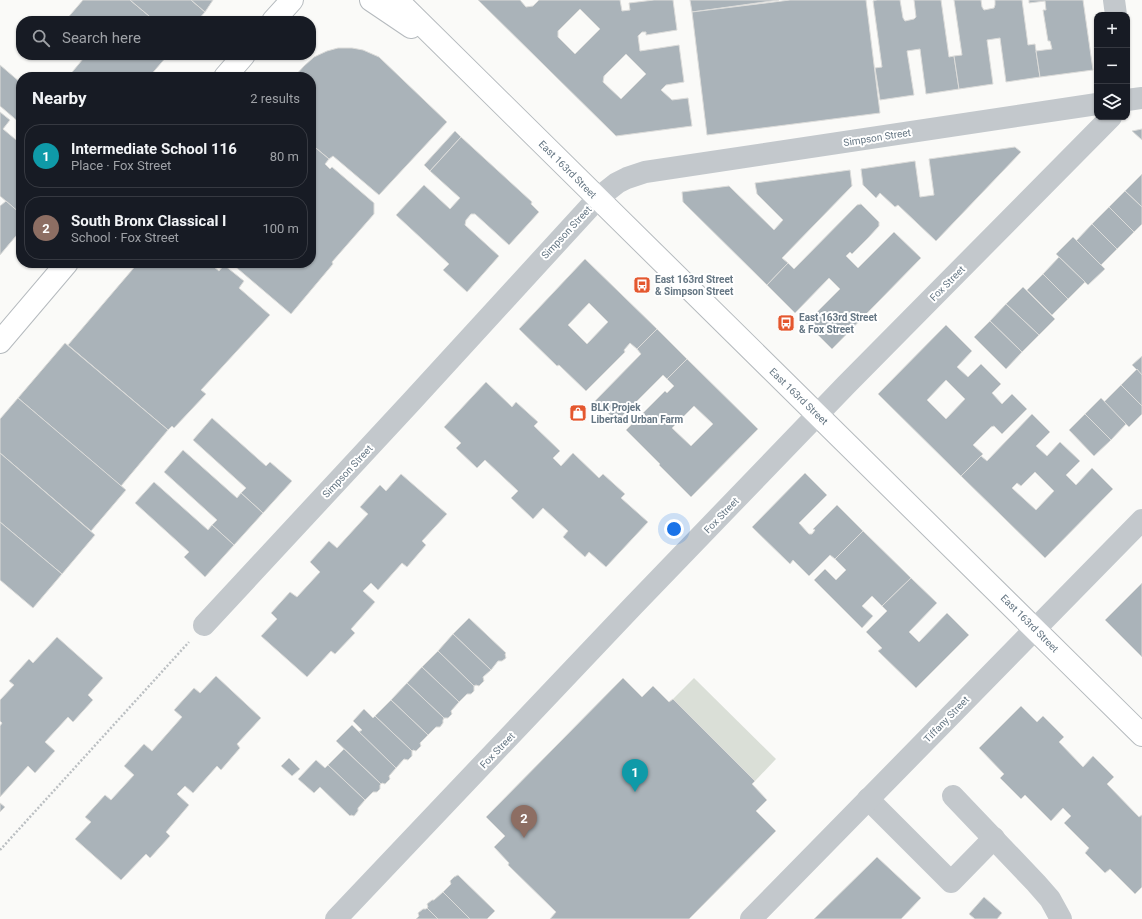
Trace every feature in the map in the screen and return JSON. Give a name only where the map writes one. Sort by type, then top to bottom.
[{"type":"main road","points":[[278,16],[292,0]]},
{"type":"main road","name":"East 163rd Street","points":[[371,0],[455,57]]},
{"type":"main road","name":"East 163rd Street","points":[[397,0],[1142,735]]},
{"type":"main road","points":[[229,72],[240,60]]},
{"type":"main road","points":[[0,342],[63,268]]},
{"type":"street","points":[[1114,0],[1116,12]]},
{"type":"street","name":"Simpson Street","points":[[204,625],[598,198],[617,183],[645,172],[1094,104]]},
{"type":"street","name":"Fox Street","points":[[336,919],[633,606],[818,414],[1108,120]]},
{"type":"street","name":"Tiffany Street","points":[[751,919],[1142,520]]},
{"type":"street","points":[[953,796],[1044,892],[1061,919]]},
{"type":"street","points":[[868,799],[951,882],[994,838]]},
{"type":"path","points":[[0,850],[204,625]]},
{"type":"shaded area","points":[[694,678],[776,759],[755,781],[673,699]]},
{"type":"building","points":[[83,0],[130,0],[149,16],[69,16]]},
{"type":"building","points":[[130,0],[191,0],[205,12],[201,16],[149,16]]},
{"type":"building","points":[[191,0],[213,0],[205,12]]},
{"type":"building","points":[[478,0],[520,0],[526,7],[533,6],[539,0],[620,0],[622,11],[630,10],[629,3],[654,0],[673,0],[677,30],[646,35],[646,32],[642,32],[638,36],[640,51],[679,45],[684,82],[666,85],[661,90],[672,100],[688,98],[692,126],[616,136]],"holes":[[[580,9],[600,29],[575,54],[558,37],[558,31]],[[626,54],[646,74],[621,99],[603,82],[604,76]]]},
{"type":"building","points":[[690,0],[779,0],[692,12]]},
{"type":"building","points":[[790,0],[866,0],[880,113],[707,135],[692,12]]},
{"type":"building","points":[[900,0],[903,18],[905,21],[916,17],[914,0],[941,0],[949,57],[954,56],[959,89],[926,94],[920,49],[907,51],[914,95],[880,100],[875,68],[882,67],[873,1]]},
{"type":"building","points":[[954,0],[981,0],[984,10],[994,8],[995,0],[1022,0],[1028,45],[1035,44],[1040,77],[1006,82],[1000,38],[987,40],[993,84],[959,89],[954,56],[962,55]]},
{"type":"building","points":[[1029,0],[1083,0],[1093,70],[1040,77],[1036,51],[1052,49],[1050,41],[1048,41],[1043,10],[1046,10],[1045,1],[1029,3]]},
{"type":"building","points":[[338,48],[352,48],[363,50],[379,57],[447,122],[379,195],[333,156],[329,159],[316,148],[316,72],[299,72],[311,60],[316,60],[316,56]]},
{"type":"building","points":[[82,60],[164,60],[153,72],[72,72]]},
{"type":"building","points":[[0,65],[16,79],[16,120],[0,106]]},
{"type":"building","points":[[0,112],[10,120],[3,129],[16,140],[16,210],[0,196]]},
{"type":"building","points":[[1142,129],[1142,140],[1132,131]]},
{"type":"building","points":[[455,131],[461,137],[430,171],[424,165]]},
{"type":"building","points":[[461,137],[532,202],[531,204],[539,212],[509,245],[475,214],[471,214],[466,220],[465,225],[499,256],[467,292],[443,270],[449,264],[396,215],[424,185],[450,209],[460,198],[430,171]]},
{"type":"building","points":[[1015,147],[1021,152],[936,241],[898,205],[895,207],[880,193],[876,198],[863,185],[861,169],[915,161],[920,197],[934,195],[929,159]]},
{"type":"building","points":[[316,148],[329,159],[325,164],[330,169],[332,167],[374,203],[374,214],[332,262],[333,264],[291,314],[237,268],[316,268]]},
{"type":"building","points":[[850,170],[852,186],[782,258],[788,263],[767,285],[683,202],[682,192],[729,186],[774,230],[783,220],[757,194],[755,183]]},
{"type":"building","points":[[1142,174],[1142,207],[1125,191]]},
{"type":"building","points":[[1125,191],[1142,207],[1142,224],[1134,232],[1109,207]]},
{"type":"building","points":[[6,201],[16,210],[16,236],[0,255],[0,206]]},
{"type":"building","points":[[861,204],[879,222],[879,226],[852,254],[850,252],[846,256],[858,268],[894,232],[921,258],[832,349],[806,323],[840,289],[829,278],[795,313],[767,285],[788,263],[794,269],[857,205]]},
{"type":"building","points":[[1109,207],[1134,232],[1117,249],[1092,224]]},
{"type":"building","points":[[1092,224],[1117,249],[1101,265],[1076,241]]},
{"type":"building","points":[[1073,237],[1105,269],[1088,285],[1056,254]]},
{"type":"building","points":[[1059,257],[1085,282],[1068,299],[1043,274]]},
{"type":"building","points":[[585,259],[657,329],[637,349],[630,343],[624,350],[625,352],[586,391],[559,365],[557,366],[519,329]],"holes":[[[589,303],[608,322],[587,344],[568,325]]]},
{"type":"building","points":[[134,268],[215,268],[219,271],[222,268],[228,268],[244,281],[239,288],[270,315],[201,390],[206,394],[174,428],[172,426],[168,430],[68,345]]},
{"type":"building","points":[[1043,274],[1068,299],[1052,315],[1027,290]]},
{"type":"building","points":[[1023,287],[1055,319],[1039,335],[1006,304]]},
{"type":"building","points":[[1006,304],[1039,335],[1022,352],[990,321]]},
{"type":"building","points":[[990,321],[1022,352],[1006,369],[974,337]]},
{"type":"building","points":[[946,325],[972,351],[957,367],[968,377],[981,364],[1001,384],[992,393],[1002,404],[1012,394],[1027,409],[1002,434],[994,426],[991,427],[973,445],[983,454],[961,476],[878,394]],"holes":[[[946,380],[965,399],[946,419],[927,400]]]},
{"type":"building","points":[[657,329],[687,359],[667,379],[663,375],[617,421],[595,401],[641,354],[637,349]]},
{"type":"building","points":[[65,343],[168,430],[121,486],[18,398]]},
{"type":"building","points":[[1142,356],[1142,375],[1132,365]]},
{"type":"building","points":[[687,359],[758,429],[691,497],[626,430],[665,391],[667,393],[674,386],[667,379]],"holes":[[[694,406],[713,424],[691,446],[672,428]]]},
{"type":"building","points":[[1137,369],[1142,375],[1142,406],[1121,385]]},
{"type":"building","points":[[486,382],[512,407],[516,402],[538,422],[534,426],[560,451],[553,458],[561,466],[573,453],[599,478],[603,474],[625,494],[621,498],[648,522],[606,567],[589,552],[585,557],[563,537],[568,531],[543,508],[533,519],[511,498],[518,491],[485,460],[477,468],[456,448],[461,443],[444,427]]},
{"type":"building","points":[[1121,385],[1142,406],[1142,414],[1129,427],[1104,402]]},
{"type":"building","points":[[18,398],[126,490],[91,531],[0,453],[0,419]]},
{"type":"building","points":[[1101,398],[1126,424],[1111,440],[1085,414]]},
{"type":"building","points":[[1032,414],[1050,432],[1036,446],[1047,456],[1060,442],[1080,461],[1066,475],[1076,485],[1092,468],[1113,489],[1045,558],[961,476],[981,456],[987,461]],"holes":[[[1035,472],[1054,491],[1036,510],[1012,488],[1017,483],[1021,486]]]},
{"type":"building","points":[[1085,414],[1111,440],[1094,456],[1069,430]]},
{"type":"building","points":[[212,418],[266,466],[270,462],[292,481],[263,513],[241,493],[246,488],[193,440]]},
{"type":"building","points":[[183,450],[237,498],[241,493],[263,513],[234,545],[212,525],[217,520],[164,472]]},
{"type":"building","points":[[0,453],[95,535],[62,574],[0,522]]},
{"type":"building","points":[[805,473],[827,495],[799,523],[809,534],[812,534],[815,530],[813,529],[837,505],[863,531],[835,559],[830,555],[809,576],[793,560],[790,564],[752,527]]},
{"type":"building","points":[[401,474],[447,514],[422,541],[426,545],[407,567],[402,563],[378,590],[371,583],[363,591],[375,602],[351,629],[355,633],[335,654],[331,651],[307,677],[261,636],[277,619],[271,613],[290,592],[297,597],[320,572],[310,562],[329,541],[337,548],[368,514],[360,507],[380,485],[386,491]]},
{"type":"building","points":[[154,482],[208,530],[212,525],[234,545],[205,577],[184,557],[189,552],[135,503]]},
{"type":"building","points":[[0,522],[62,574],[33,608],[0,580]]},
{"type":"building","points":[[863,531],[911,578],[882,606],[872,596],[862,606],[873,616],[862,628],[814,580],[825,569],[836,580],[846,570],[835,559]]},
{"type":"building","points":[[911,578],[937,603],[909,632],[919,642],[947,613],[969,635],[916,688],[878,651],[882,648],[866,632],[887,611],[882,606]]},
{"type":"building","points":[[1142,583],[1142,657],[1105,620]]},
{"type":"building","points":[[469,618],[506,653],[506,658],[502,661],[498,661],[491,670],[453,634]]},
{"type":"building","points":[[453,634],[491,670],[483,677],[484,681],[479,686],[474,686],[438,651]]},
{"type":"building","points":[[57,637],[103,678],[88,695],[93,700],[73,722],[68,717],[45,742],[55,751],[35,773],[28,766],[0,797],[0,726],[2,723],[0,721],[0,700],[14,685],[9,681],[29,659],[33,663]]},
{"type":"building","points":[[438,651],[474,686],[474,691],[471,694],[467,694],[459,702],[422,667]]},
{"type":"building","points":[[422,667],[459,702],[451,711],[452,714],[448,718],[444,718],[407,683]]},
{"type":"building","points":[[216,676],[261,718],[237,744],[240,748],[221,770],[217,766],[193,793],[185,786],[177,794],[189,805],[166,832],[170,836],[150,858],[146,854],[121,880],[75,839],[91,822],[85,817],[105,795],[111,800],[134,775],[124,766],[144,744],[152,751],[182,717],[174,710],[194,688],[200,693]]},
{"type":"building","points":[[623,678],[642,697],[653,686],[669,702],[673,699],[755,781],[752,784],[767,800],[756,811],[776,831],[689,919],[550,919],[556,912],[508,865],[509,863],[494,847],[505,836],[486,817]]},
{"type":"building","points":[[407,683],[444,718],[440,727],[436,727],[428,735],[391,700]]},
{"type":"building","points":[[391,700],[428,735],[420,743],[421,746],[416,751],[412,751],[375,716]]},
{"type":"building","points":[[1021,706],[1037,722],[1043,716],[1064,737],[1059,742],[1083,767],[1093,756],[1114,777],[1107,784],[1139,817],[1142,815],[1142,887],[1135,894],[1110,869],[1105,873],[1085,853],[1089,848],[1064,823],[1071,816],[1063,808],[1051,821],[1025,795],[1021,799],[1000,778],[1004,774],[979,748]]},
{"type":"building","points":[[364,709],[373,718],[375,716],[412,751],[412,756],[408,760],[404,759],[396,768],[359,732],[362,730],[353,721]]},
{"type":"building","points":[[352,725],[396,768],[389,776],[390,779],[385,784],[381,784],[336,741]]},
{"type":"building","points":[[344,749],[381,784],[380,789],[377,792],[373,792],[365,800],[328,765]]},
{"type":"building","points":[[289,758],[300,769],[292,776],[281,766]]},
{"type":"building","points":[[316,760],[325,768],[328,765],[365,800],[358,808],[358,811],[354,816],[350,816],[320,787],[314,793],[298,779]]},
{"type":"building","points":[[0,803],[5,807],[0,812]]},
{"type":"building","points":[[877,857],[921,898],[901,919],[814,919]]},
{"type":"building","points":[[458,875],[495,911],[487,919],[470,919],[443,892],[451,884],[450,881]]},
{"type":"building","points":[[443,892],[470,919],[438,919],[427,908],[427,904]]},
{"type":"building","points":[[984,897],[1002,913],[997,919],[975,919],[969,914]]},
{"type":"building","points":[[427,908],[438,919],[416,919],[419,916],[418,913]]},
{"type":"place","name":"East 163rd Street & Simpson Street","points":[[642,285]]},
{"type":"place","name":"East 163rd Street & Fox Street","points":[[786,323]]},
{"type":"place","name":"BLK Projek Libertad Urban Farm","points":[[578,413]]},
{"type":"place","name":"Intermediate School 116","points":[[635,792]]},
{"type":"place","name":"South Bronx Classical I","points":[[524,838]]}]
